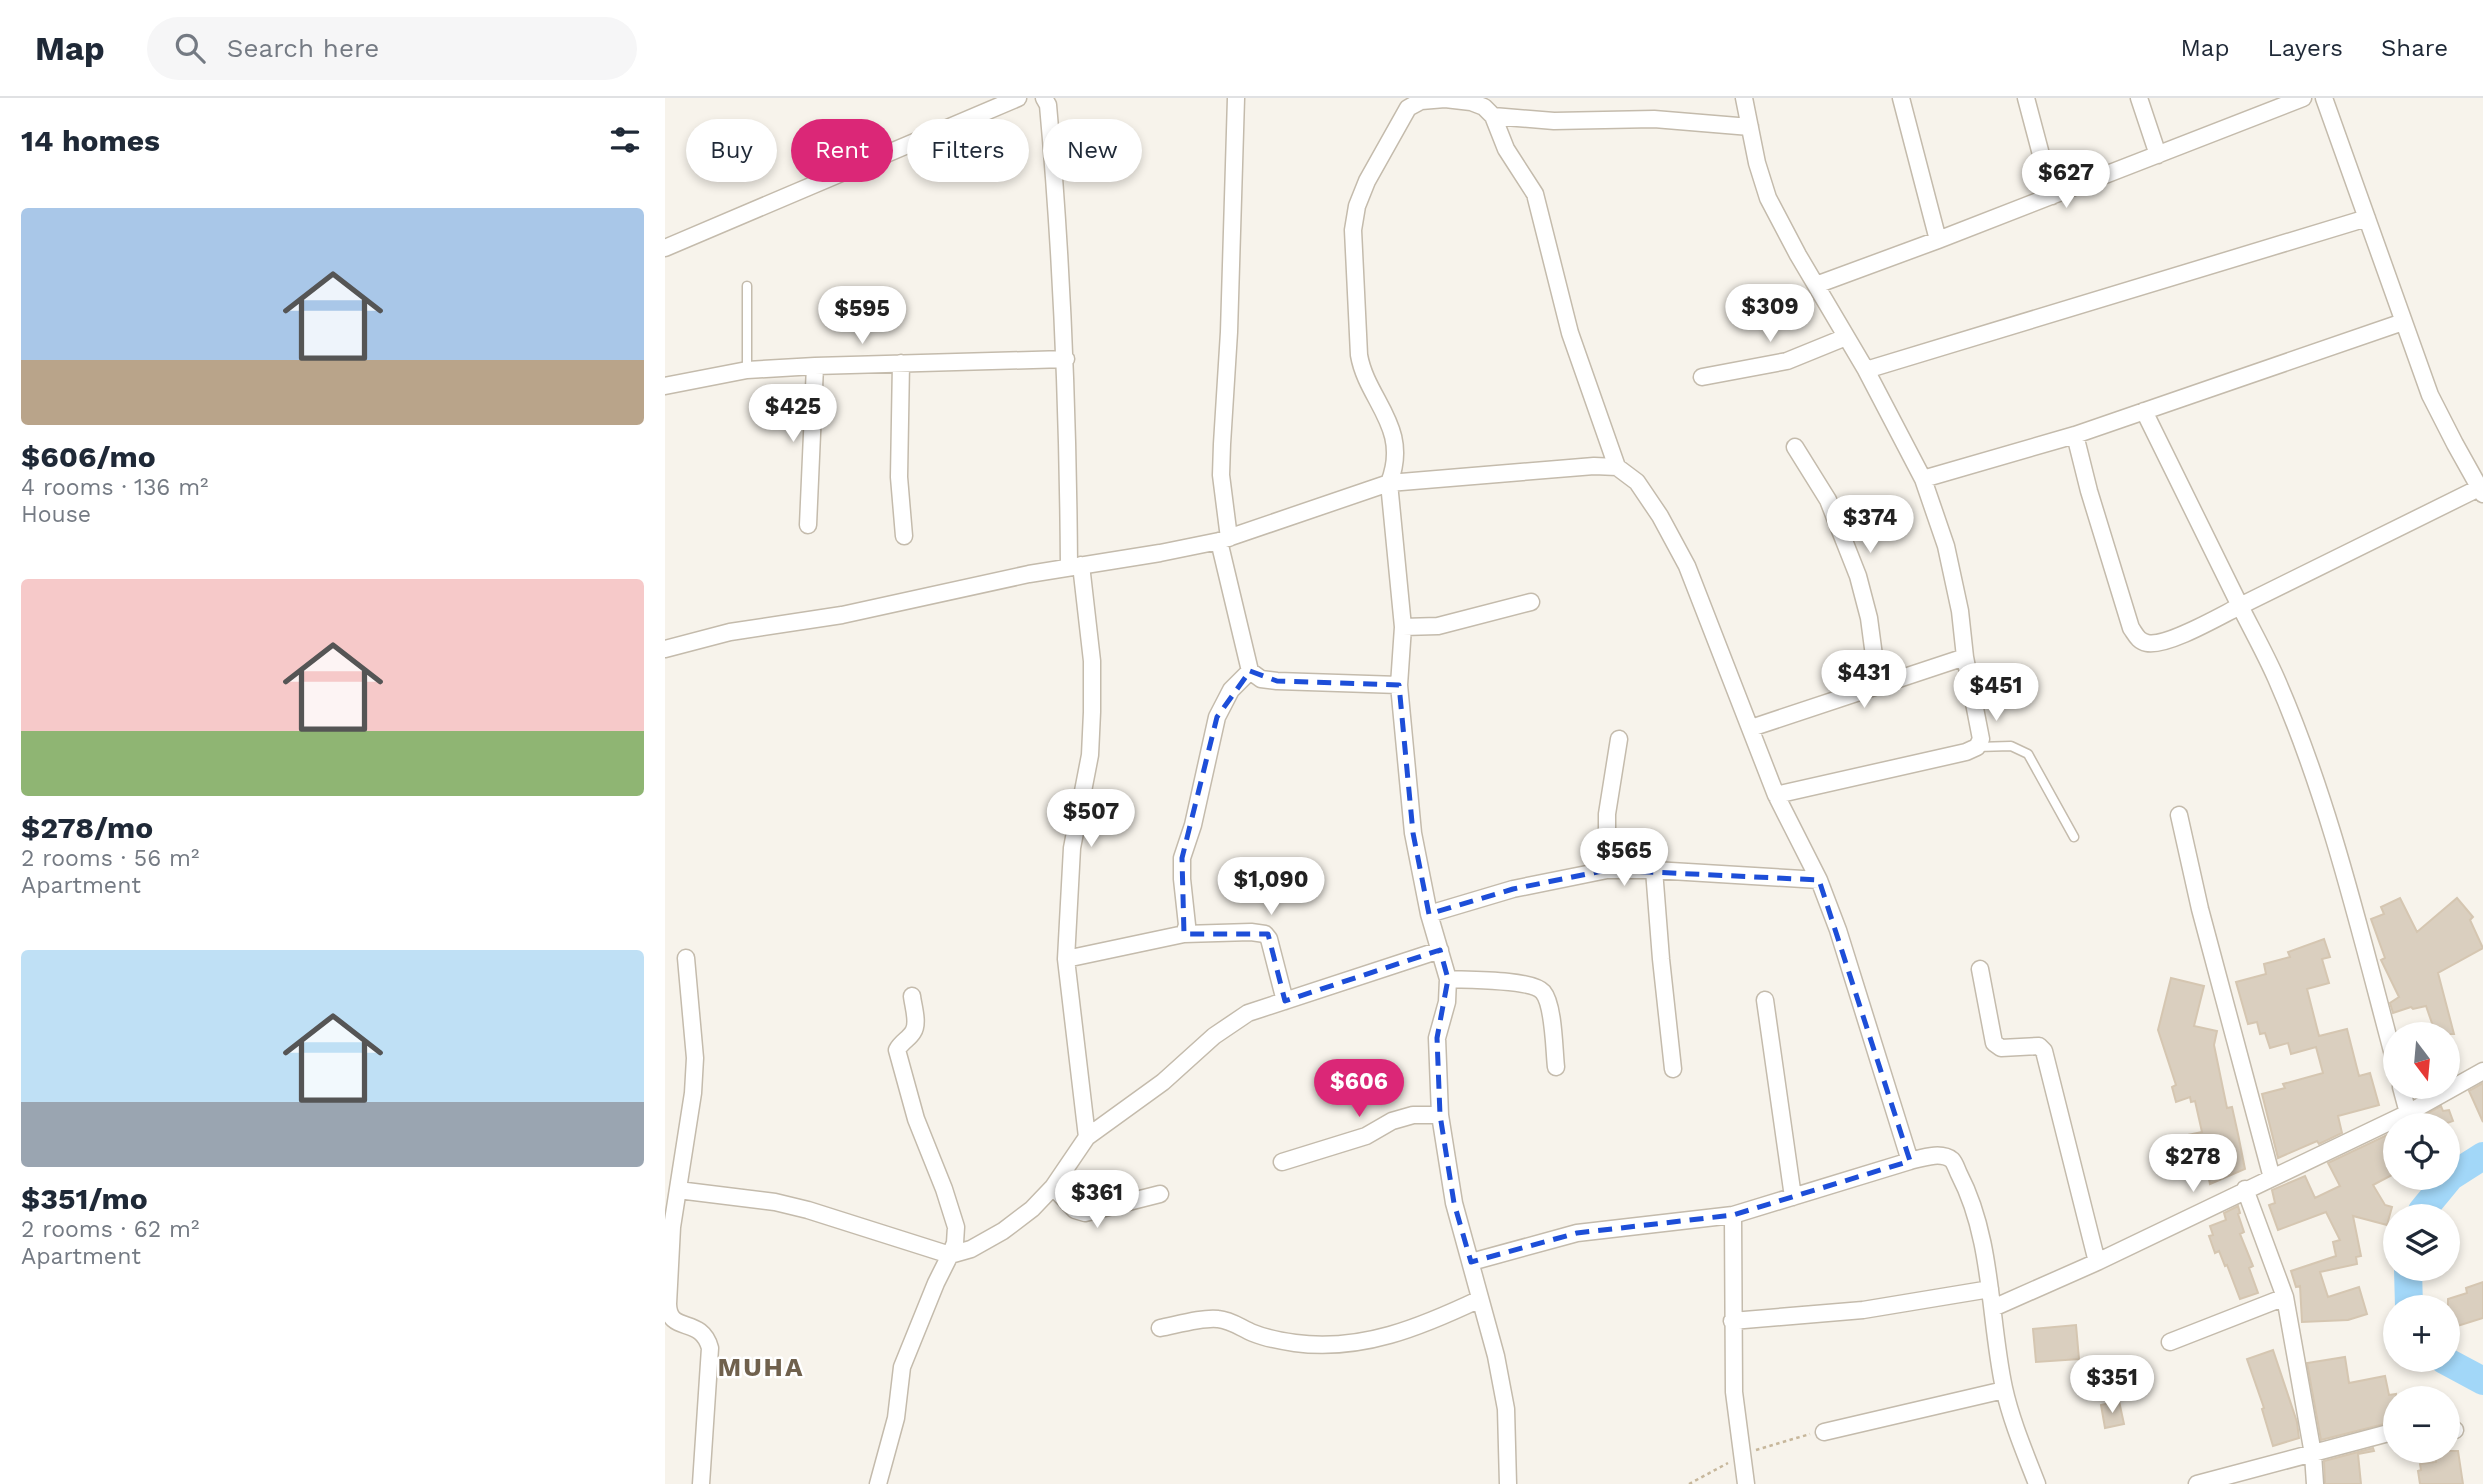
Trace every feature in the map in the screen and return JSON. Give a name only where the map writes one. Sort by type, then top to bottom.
[{"type":"street","points":[[665,248],[1018,98]]},
{"type":"street","points":[[1044,98],[1048,105],[1054,168],[1075,566],[1092,661],[1090,754],[1072,848],[1066,959],[1087,1137]]},
{"type":"street","points":[[1236,98],[1229,332],[1221,475],[1224,539],[1249,671],[1261,679],[1277,681],[1399,685]]},
{"type":"street","points":[[1744,98],[1757,163],[1768,198],[1866,370],[1923,478],[1946,546],[1960,611],[1965,657],[1981,739],[1977,747],[1966,752],[1776,795]]},
{"type":"street","points":[[1901,98],[1938,240]]},
{"type":"street","points":[[2026,98],[2052,196]]},
{"type":"street","points":[[2139,98],[2158,155]]},
{"type":"street","points":[[1816,285],[2303,98]]},
{"type":"street","points":[[2075,435],[2131,628],[2138,639],[2158,643],[2194,630],[2482,489],[2430,395],[2324,98]]},
{"type":"street","points":[[1508,1484],[1506,1409],[1496,1356],[1454,1203],[1440,1115],[1437,1038],[1447,1002],[1448,979],[1429,914],[1413,833],[1399,685],[1403,627],[1389,483],[1395,467],[1395,452],[1392,433],[1383,408],[1361,369],[1359,355],[1353,230],[1357,206],[1367,181],[1408,108],[1421,101],[1471,100],[1483,107],[1493,116],[1506,149],[1535,194],[1570,333],[1617,467],[1637,482],[1660,516],[1687,566],[1776,795],[1819,880],[1839,930],[1910,1161]]},
{"type":"street","points":[[1493,116],[1554,121],[1688,120],[1750,127]]},
{"type":"street","points":[[1866,370],[2367,218]]},
{"type":"street","points":[[1923,478],[2075,435],[2403,322]]},
{"type":"street","points":[[1702,377],[1787,361],[1846,337]]},
{"type":"street","points":[[665,386],[747,370],[901,362],[1066,359]]},
{"type":"street","points":[[901,362],[899,477],[904,536]]},
{"type":"street","points":[[807,525],[815,366]]},
{"type":"street","points":[[2144,411],[2275,676],[2302,743],[2352,904],[2384,1022]]},
{"type":"street","points":[[1795,447],[1828,500],[1858,576],[1869,618],[1878,686]]},
{"type":"street","points":[[665,649],[730,632],[842,615],[1075,566],[1160,553],[1224,539],[1389,483],[1594,466],[1617,467]]},
{"type":"street","points":[[1403,627],[1438,625],[1531,602]]},
{"type":"street","points":[[1751,728],[1965,657]]},
{"type":"street","points":[[1184,934],[1187,925],[1182,858],[1193,825],[1217,717],[1231,690],[1249,671]]},
{"type":"street","points":[[1607,870],[1607,814],[1619,738]]},
{"type":"street","points":[[2179,816],[2200,909],[2272,1178]]},
{"type":"street","points":[[1429,914],[1513,889],[1607,870],[1654,870],[1819,880]]},
{"type":"street","points":[[1654,870],[1673,1069]]},
{"type":"street","points":[[1066,959],[1184,934],[1265,934],[1269,939],[1285,1002]]},
{"type":"street","points":[[678,1190],[775,1202],[950,1255],[971,1249],[1003,1231],[1032,1209],[1053,1187],[1087,1137],[1163,1083],[1214,1036],[1248,1013],[1440,950]]},
{"type":"street","points":[[686,958],[695,1058],[693,1093],[672,1227],[668,1314],[673,1320],[698,1329],[707,1336],[710,1348],[702,1484]]},
{"type":"street","points":[[1980,969],[1994,1043],[2001,1048],[2039,1046],[2044,1051],[2098,1262]]},
{"type":"street","points":[[1448,979],[1532,984],[1544,993],[1552,1021],[1556,1067]]},
{"type":"street","points":[[878,1484],[896,1418],[902,1367],[955,1243],[956,1227],[916,1119],[897,1050],[901,1042],[912,1034],[916,1024],[912,996]]},
{"type":"street","points":[[1765,1000],[1793,1197]]},
{"type":"street","points":[[1993,1308],[2098,1262],[2408,1112],[2483,1070]]},
{"type":"street","points":[[2404,1099],[2408,1112]]},
{"type":"street","points":[[1282,1162],[1366,1136],[1392,1121],[1413,1115],[1440,1115]]},
{"type":"street","points":[[1471,1262],[1577,1233],[1733,1215],[1910,1161],[1942,1156],[1952,1160],[1973,1211],[1990,1289],[2004,1390],[2037,1484]]},
{"type":"street","points":[[1053,1187],[1075,1210],[1085,1213],[1160,1194]]},
{"type":"street","points":[[2245,1189],[2285,1297],[2313,1454],[2315,1484]]},
{"type":"street","points":[[1733,1215],[1734,1392],[1746,1484]]},
{"type":"street","points":[[1732,1321],[1863,1310],[1990,1289]]},
{"type":"street","points":[[2170,1342],[2285,1297]]},
{"type":"street","points":[[1160,1328],[1215,1318],[1254,1333],[1294,1343],[1342,1346],[1373,1340],[1435,1321],[1480,1299]]},
{"type":"street","points":[[1824,1432],[2004,1390]]},
{"type":"street","points":[[2197,1484],[2383,1435]]},
{"type":"lane","points":[[747,286],[747,370]]},
{"type":"lane","points":[[1977,747],[2011,746],[2028,754],[2074,837]]},
{"type":"highlighted area","points":[[1250,671],[1277,681],[1399,685],[1413,833],[1429,914],[1513,889],[1607,870],[1819,880],[1910,1161],[1733,1215],[1577,1233],[1471,1262],[1454,1203],[1440,1115],[1437,1038],[1448,979],[1440,950],[1285,1001],[1268,934],[1184,934],[1182,858],[1217,717]]},
{"type":"building","points":[[2400,898],[2417,932],[2457,898],[2473,917],[2470,920],[2483,948],[2438,973],[2451,1022],[2432,1022],[2426,1006],[2413,1009],[2411,1007],[2393,1013],[2390,1003],[2399,997],[2381,960],[2385,958],[2371,919],[2384,914],[2381,907]]},
{"type":"building","points":[[2324,939],[2330,957],[2322,959],[2329,983],[2307,989],[2319,1036],[2347,1029],[2359,1076],[2370,1073],[2379,1105],[2338,1116],[2342,1133],[2278,1158],[2262,1094],[2285,1088],[2283,1084],[2323,1073],[2316,1047],[2291,1054],[2288,1043],[2270,1048],[2265,1033],[2260,1034],[2257,1022],[2248,1024],[2236,982],[2266,974],[2264,964],[2290,957],[2288,952]]},
{"type":"building","points":[[2171,978],[2204,986],[2194,1026],[2217,1031],[2214,1045],[2227,1108],[2232,1107],[2245,1169],[2210,1184],[2202,1144],[2180,1149],[2178,1137],[2202,1132],[2195,1101],[2191,1102],[2190,1097],[2176,1102],[2172,1087],[2176,1085],[2158,1030]]},
{"type":"building","points":[[2483,1083],[2483,1122],[2469,1091]]},
{"type":"building","points":[[2441,1106],[2443,1111],[2449,1110],[2450,1113],[2428,1113]]},
{"type":"building","points":[[2383,1137],[2383,1180],[2373,1185],[2384,1204],[2383,1224],[2353,1216],[2361,1256],[2356,1257],[2357,1264],[2320,1272],[2328,1297],[2359,1287],[2367,1314],[2348,1320],[2302,1322],[2300,1286],[2296,1287],[2291,1271],[2336,1256],[2333,1242],[2340,1240],[2326,1212],[2278,1230],[2269,1205],[2275,1203],[2272,1190],[2305,1176],[2315,1198],[2340,1186],[2328,1163]]},
{"type":"building","points":[[2238,1206],[2244,1232],[2240,1234],[2253,1266],[2249,1268],[2258,1293],[2240,1299],[2227,1265],[2225,1266],[2219,1251],[2215,1253],[2209,1236],[2213,1235],[2210,1226],[2226,1220],[2224,1213]]},
{"type":"building","points":[[2483,1282],[2483,1318],[2460,1325],[2460,1295],[2467,1293],[2466,1288]]},
{"type":"building","points":[[2076,1325],[2079,1359],[2036,1362],[2033,1329]]},
{"type":"building","points":[[2273,1350],[2297,1422],[2299,1438],[2273,1446],[2262,1409],[2264,1408],[2247,1359]]},
{"type":"building","points":[[2345,1357],[2349,1383],[2385,1376],[2387,1386],[2383,1386],[2383,1424],[2321,1440],[2307,1363]]},
{"type":"building","points":[[2119,1401],[2124,1424],[2105,1428],[2101,1405]]},
{"type":"building","points":[[2373,1448],[2374,1451],[2358,1454],[2361,1484],[2325,1484],[2324,1461]]},
{"type":"building","points":[[2460,1463],[2463,1484],[2420,1484],[2420,1464]]},
{"type":"waterway","points":[[2428,1204],[2450,1177],[2483,1156]]},
{"type":"waterway","points":[[2408,1281],[2409,1295]]},
{"type":"waterway","points":[[2460,1369],[2483,1381]]},
{"type":"district","name":"MUHA","points":[[761,1367]]}]
